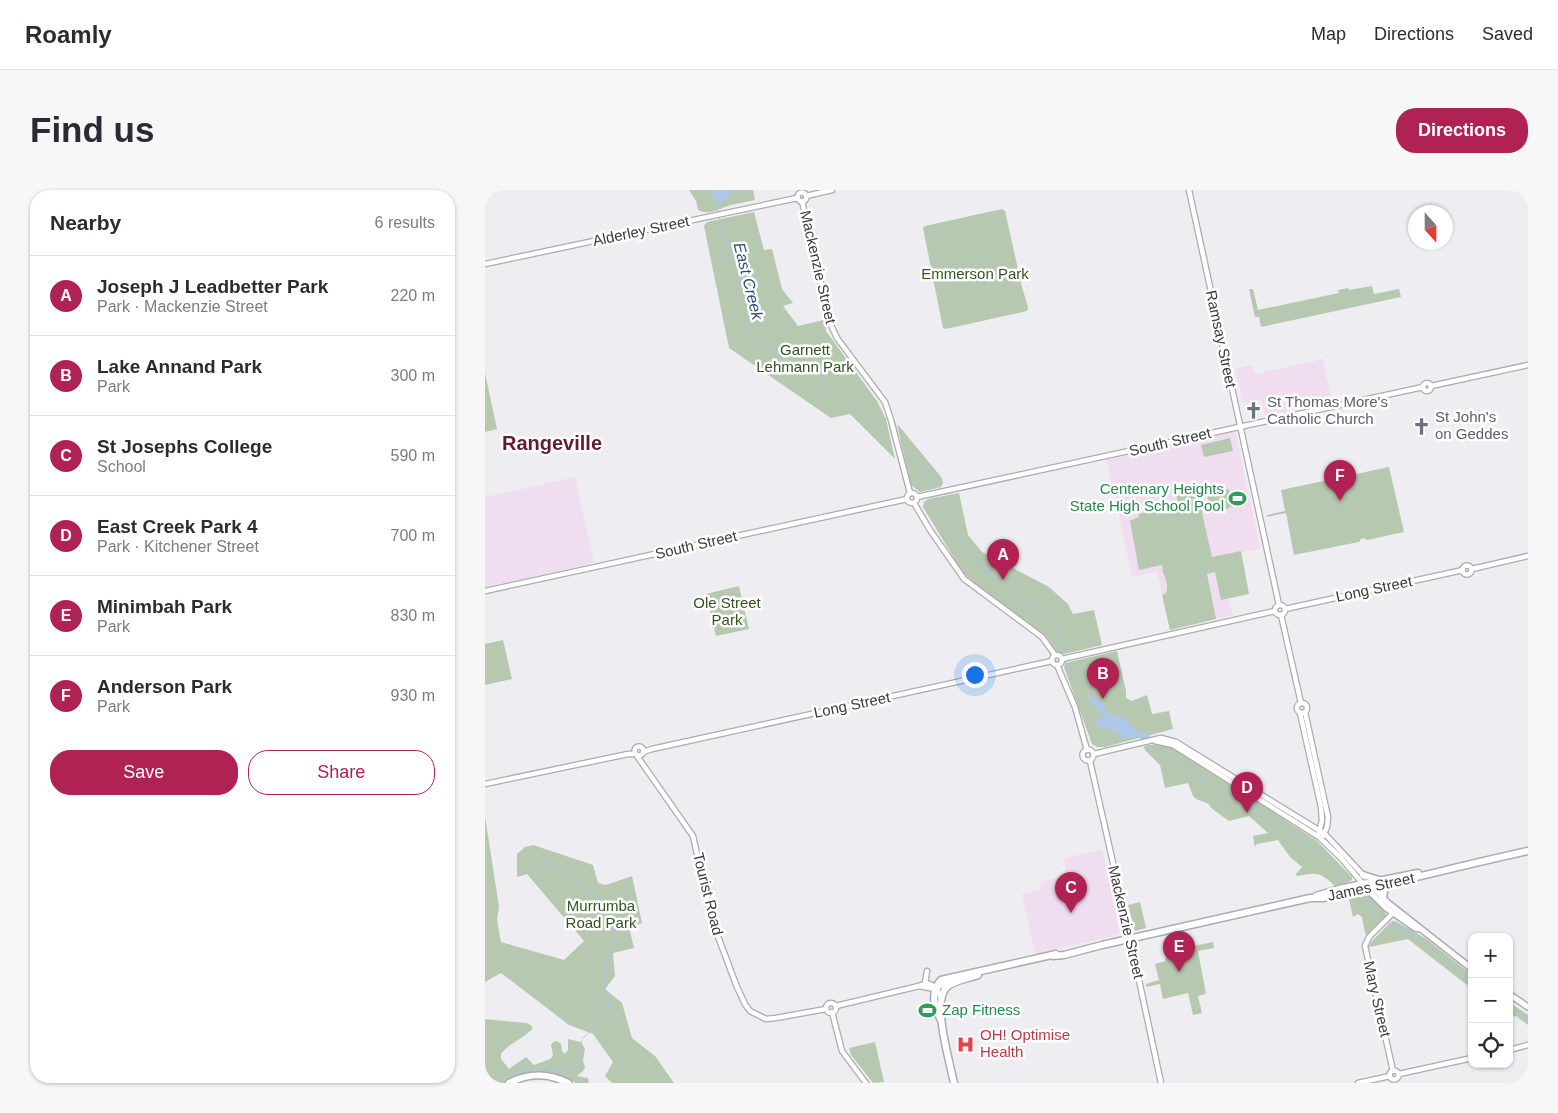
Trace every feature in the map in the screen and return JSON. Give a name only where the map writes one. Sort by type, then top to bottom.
[{"type":"highway","name":"James Street","points":[[1368,886],[1380,880],[1432,872],[1528,851]]},
{"type":"highway","name":"James Street","points":[[936,988],[939,982],[947,978],[986,971],[1080,948],[1093,947],[1310,898],[1323,893],[1388,884],[1421,877],[1432,872]]},
{"type":"highway","points":[[1363,875],[1380,880]]},
{"type":"highway","points":[[1383,898],[1388,884]]},
{"type":"highway","name":"James Street","points":[[941,998],[947,987],[986,971]]},
{"type":"highway","points":[[936,988],[934,998],[941,1020]]},
{"type":"highway","points":[[941,998],[941,1020],[955,1083]]},
{"type":"highway","points":[[509,1083],[526,1076],[537,1075],[551,1076],[568,1083]]},
{"type":"main road","points":[[1368,886],[1395,911]]},
{"type":"main road","points":[[1368,886],[1395,911],[1417,925],[1468,966]]},
{"type":"main road","points":[[1513,997],[1528,1007]]},
{"type":"street","points":[[806,196],[800,191],[797,198],[802,201],[806,196],[832,190]]},
{"type":"street","name":"Ramsay Street","points":[[1189,190],[1279,605]]},
{"type":"street","name":"Alderley Street","points":[[485,264],[797,198]]},
{"type":"street","name":"Mackenzie Street","points":[[802,201],[830,323],[837,338],[885,402],[911,493]]},
{"type":"street","name":"South Street","points":[[917,497],[1423,387],[1424,390],[1428,391],[1431,386],[1528,365]]},
{"type":"street","points":[[914,503],[917,497],[911,493],[907,496],[907,499],[910,503],[914,503],[929,530],[964,579],[1042,637],[1055,655],[1062,659],[1275,610],[1279,605],[1285,609],[1281,615]]},
{"type":"street","name":"South Street","points":[[485,591],[907,499]]},
{"type":"street","name":"Long Street","points":[[1285,609],[1463,570],[1465,574],[1468,574],[1472,569],[1528,556]]},
{"type":"street","points":[[1275,610],[1277,614],[1281,615],[1301,703],[1306,706],[1303,712],[1322,820],[1319,837]]},
{"type":"street","points":[[1055,655],[1052,661],[1057,665],[1075,707],[1087,750]]},
{"type":"street","points":[[1057,665],[1060,664],[1062,659]]},
{"type":"street","name":"Long Street","points":[[639,753],[1052,661]]},
{"type":"street","points":[[1301,703],[1296,707],[1297,711],[1303,712]]},
{"type":"street","points":[[1303,712],[1328,816],[1325,834],[1319,837]]},
{"type":"street","points":[[1094,754],[1163,738],[1176,742],[1319,837],[1368,886]]},
{"type":"street","points":[[1151,741],[1173,745],[1279,809],[1325,834],[1363,875],[1368,886]]},
{"type":"street","points":[[1087,750],[1092,751],[1094,754]]},
{"type":"street","points":[[1087,750],[1084,752],[1083,757],[1086,760],[1090,761],[1094,754]]},
{"type":"street","points":[[485,784],[639,753]]},
{"type":"street","name":"Tourist Road","points":[[639,753],[693,836],[711,918],[741,998],[750,1011],[766,1018],[776,1018],[826,1009]]},
{"type":"street","name":"Mackenzie Street","points":[[1090,761],[1131,938],[1161,1083]]},
{"type":"street","points":[[1307,823],[1315,824],[1322,820]]},
{"type":"street","name":"Mary Street","points":[[1393,1071],[1365,946],[1369,938],[1395,911]]},
{"type":"street","points":[[925,983],[927,971]]},
{"type":"street","name":"James Street","points":[[936,988],[947,982],[962,980]]},
{"type":"street","points":[[833,1012],[829,1012],[826,1009],[830,1002],[836,1006],[925,983],[931,983],[941,998]]},
{"type":"street","points":[[919,986],[936,988]]},
{"type":"street","points":[[836,1006],[833,1012],[842,1052],[867,1083]]},
{"type":"street","points":[[1513,1049],[1528,1045]]},
{"type":"street","points":[[1358,1083],[1390,1076],[1393,1071],[1399,1074],[1468,1059]]},
{"type":"street","points":[[1390,1076],[1395,1081],[1399,1074]]},
{"type":"shaded area","points":[[1323,359],[1332,402],[1265,416],[1262,401],[1243,403],[1235,369],[1252,365],[1255,374]]},
{"type":"shaded area","points":[[1234,432],[1236,434],[1260,549],[1241,553],[1249,594],[1229,598],[1233,615],[1170,630],[1157,572],[1132,577],[1107,460]]},
{"type":"shaded area","points":[[575,477],[594,562],[485,587],[485,497]]},
{"type":"shaded area","points":[[1101,850],[1120,932],[1118,935],[1035,954],[1022,894],[1041,890],[1040,882],[1067,875],[1065,858]]},
{"type":"green space","points":[[689,190],[753,190],[755,200],[711,212],[702,212],[698,210],[696,201]]},
{"type":"green space","name":"Emmerson Park","points":[[1002,209],[1005,211],[1028,307],[1027,311],[946,329],[943,328],[923,228]]},
{"type":"green space","name":"Garnett Lehmann Park","points":[[754,212],[764,250],[772,249],[782,289],[793,303],[783,306],[798,326],[824,320],[826,331],[877,401],[886,419],[895,459],[850,414],[831,418],[729,348],[704,226],[707,222]]},
{"type":"green space","points":[[1372,286],[1374,294],[1399,289],[1401,297],[1261,327],[1259,317],[1255,317],[1249,289],[1253,289],[1258,310],[1339,293],[1338,290]]},
{"type":"green space","points":[[485,373],[497,429],[485,432]]},
{"type":"green space","points":[[897,425],[942,478],[943,483],[941,487],[920,492],[911,485]]},
{"type":"green space","points":[[1230,438],[1233,451],[1204,457],[1201,445]]},
{"type":"green space","points":[[1389,467],[1404,532],[1367,540],[1364,538],[1359,542],[1294,555],[1286,513],[1267,517],[1267,515],[1285,511],[1281,490]]},
{"type":"green space","points":[[1229,489],[1231,507],[1211,513],[1207,494]]},
{"type":"green space","points":[[959,493],[968,535],[982,552],[1049,587],[1068,604],[1073,614],[1094,610],[1102,645],[1064,654],[1057,652],[1045,635],[963,573],[923,507],[924,502],[928,499]]},
{"type":"green space","points":[[1176,495],[1198,495],[1212,557],[1241,551],[1249,594],[1221,600],[1215,572],[1207,574],[1216,619],[1170,630],[1162,595],[1166,593],[1167,588],[1162,565],[1139,570],[1130,521],[1139,517],[1138,514],[1179,505]]},
{"type":"green space","name":"Ole Street Park","points":[[739,586],[749,629],[716,636],[706,594]]},
{"type":"green space","points":[[503,640],[512,679],[485,685],[485,644]]},
{"type":"green space","points":[[1117,651],[1126,698],[1132,701],[1147,695],[1152,714],[1169,711],[1173,729],[1105,747],[1097,747],[1092,744],[1064,667],[1065,663]]},
{"type":"green space","points":[[1167,745],[1178,751],[1316,840],[1352,877],[1352,880],[1336,887],[1319,874],[1295,875],[1302,867],[1290,857],[1278,840],[1257,844],[1255,847],[1253,836],[1268,833],[1249,816],[1229,821],[1211,808],[1209,804],[1195,798],[1188,783],[1165,788],[1160,765],[1145,750],[1144,746]]},
{"type":"green space","name":"Murrumba Road Park","points":[[485,816],[499,907],[497,920],[501,942],[564,960],[584,941],[527,874],[517,877],[517,854],[525,847],[533,845],[593,865],[598,883],[606,885],[632,876],[642,923],[629,927],[634,948],[613,953],[615,976],[605,989],[622,1003],[632,1038],[655,1056],[674,1083],[612,1083],[605,1076],[613,1062],[593,1034],[569,1025],[501,973],[485,982]]},
{"type":"green space","points":[[1367,895],[1371,896],[1387,915],[1368,935],[1365,933],[1362,917],[1358,914],[1353,917],[1349,899]]},
{"type":"green space","points":[[1140,902],[1146,928],[1135,931],[1128,905]]},
{"type":"green space","points":[[1392,921],[1395,921],[1425,938],[1468,972],[1468,986],[1408,939],[1369,947],[1372,941]]},
{"type":"green space","points":[[1213,942],[1214,948],[1198,951],[1206,994],[1198,996],[1202,1013],[1193,1015],[1188,993],[1163,999],[1160,984],[1147,987],[1146,984],[1159,980],[1155,964],[1166,961],[1165,958],[1194,951],[1194,946]]},
{"type":"green space","points":[[1513,1005],[1528,1015],[1528,1025],[1516,1016],[1513,1017]]},
{"type":"green space","points":[[485,1019],[527,1023],[532,1026],[532,1029],[501,1054],[501,1059],[509,1069],[526,1057],[534,1065],[550,1059],[553,1056],[551,1045],[553,1042],[557,1041],[561,1044],[562,1051],[565,1054],[568,1050],[568,1039],[581,1042],[585,1049],[583,1061],[585,1067],[577,1076],[588,1078],[589,1083],[576,1083],[558,1075],[537,1071],[520,1075],[504,1083],[485,1083]]},
{"type":"green space","points":[[875,1042],[884,1082],[873,1083],[851,1055],[849,1048]]},
{"type":"water","points":[[711,190],[730,190],[730,195],[726,200],[719,203],[713,198]]},
{"type":"water","points":[[1087,694],[1103,702],[1108,713],[1124,718],[1137,731],[1150,735],[1150,738],[1142,740],[1138,737],[1123,739],[1113,730],[1097,727],[1096,722],[1104,718],[1104,715],[1092,704]]},
{"type":"waterway","name":"East Creek","points":[[716,201],[720,221],[738,270],[749,312],[746,322],[752,334],[757,340],[790,361],[803,357],[807,359],[812,373],[820,372],[822,382],[829,387]]},
{"type":"waterway","name":"East Creek","points":[[843,399],[863,414],[891,441]]},
{"type":"waterway","name":"East Creek","points":[[903,449],[924,467],[934,488]]},
{"type":"waterway","name":"East Creek","points":[[938,497],[960,536],[979,563],[995,578],[1043,610],[1057,624],[1062,634],[1065,653]]},
{"type":"waterway","name":"East Creek","points":[[1067,663],[1073,676]]},
{"type":"waterway","name":"East Creek","points":[[1148,745],[1211,784],[1236,796],[1330,861],[1347,881]]},
{"type":"waterway","points":[[545,861],[592,891],[605,909],[613,932],[614,941],[605,977],[608,1005],[607,1016],[604,1021],[583,1038]]},
{"type":"waterway","name":"East Creek","points":[[1364,897],[1383,919]]},
{"type":"waterway","name":"East Creek","points":[[1388,923],[1422,938],[1443,957],[1468,975]]},
{"type":"waterway","name":"East Creek","points":[[1513,1009],[1528,1020]]},
{"type":"waterway","points":[[496,1083],[515,1073],[535,1068],[552,1068],[568,1072],[575,1063],[582,1041]]},
{"type":"place","name":"St Thomas More's Catholic Church","points":[[1253,411]]},
{"type":"place","name":"St John's on Geddes","points":[[1421,426]]},
{"type":"place","name":"Centenary Heights State High School Pool","points":[[1238,498]]},
{"type":"place","name":"Anderson Park","points":[[1340,501]]},
{"type":"place","name":"Joseph J Leadbetter Park","points":[[1003,580]]},
{"type":"place","name":"Lake Annand Park","points":[[1103,699]]},
{"type":"place","name":"East Creek Park 4","points":[[1247,813]]},
{"type":"place","name":"St Josephs College","points":[[1071,913]]},
{"type":"place","name":"Minimbah Park","points":[[1179,972]]},
{"type":"place","name":"Zap Fitness","points":[[928,1010]]},
{"type":"place","name":"OH! Optimise Health","points":[[966,1044]]},
{"type":"district","name":"Rangeville","points":[[552,443]]}]
